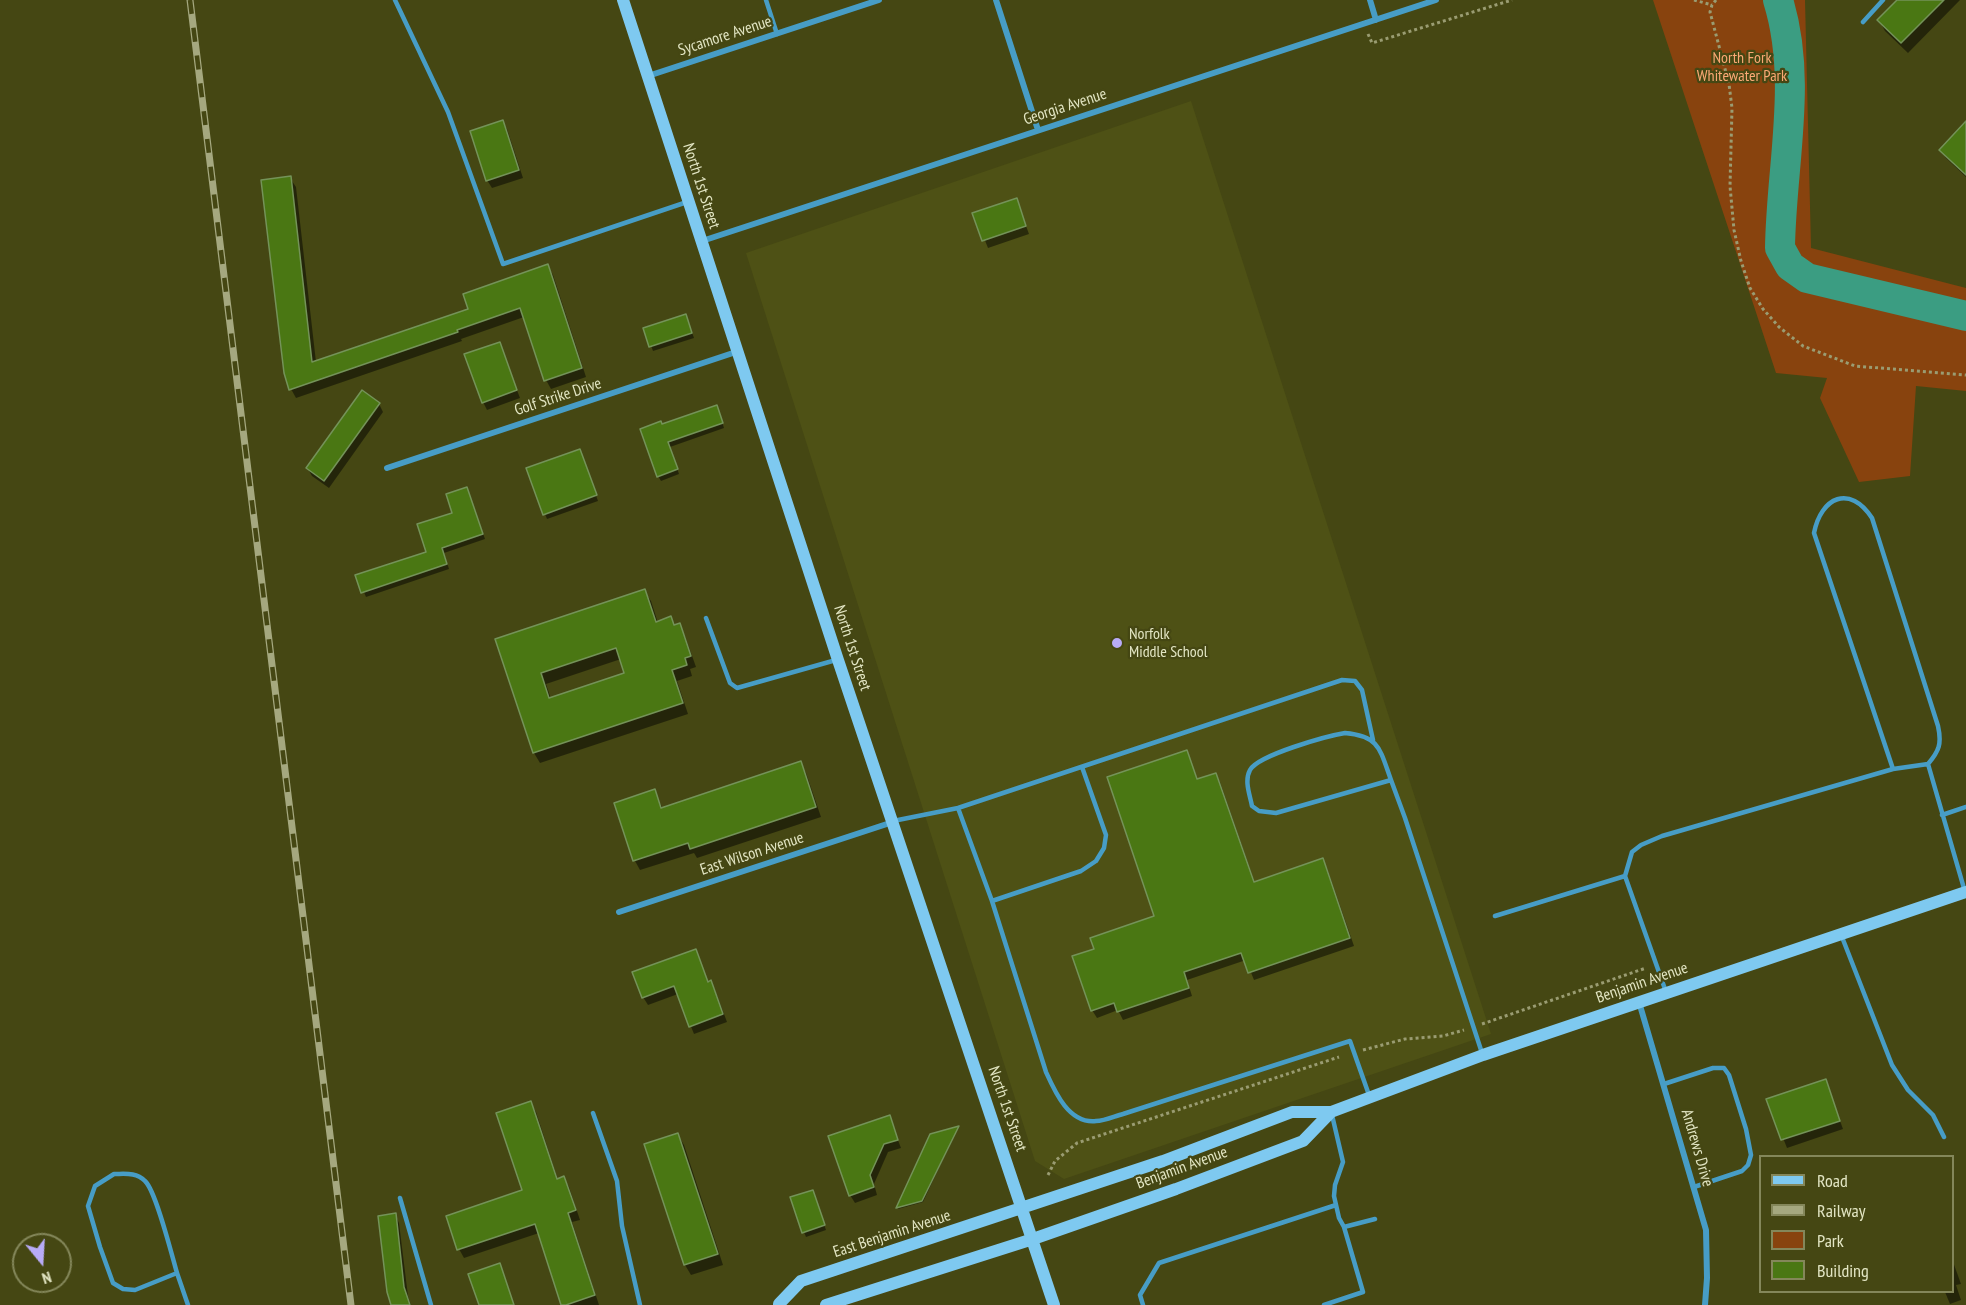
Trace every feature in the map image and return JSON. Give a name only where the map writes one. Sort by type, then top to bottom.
[{"type":"main road","name":"North 1st Street","points":[[623,0],[838,660],[1054,1305]]},
{"type":"main road","name":"Benjamin Avenue","points":[[1023,1208],[1163,1161],[1292,1112],[1331,1112],[1483,1055],[1965,892]]},
{"type":"main road","name":"Benjamin Avenue","points":[[1033,1239],[1303,1141],[1331,1112]]},
{"type":"main road","name":"East Benjamin Avenue","points":[[781,1305],[801,1281],[1023,1208]]},
{"type":"main road","points":[[826,1305],[1033,1239]]},
{"type":"street","name":"Sycamore Avenue","points":[[648,76],[879,0]]},
{"type":"street","points":[[996,0],[1038,130]]},
{"type":"street","points":[[1370,0],[1376,20]]},
{"type":"street","name":"Georgia Avenue","points":[[702,241],[1436,0]]},
{"type":"street","name":"Golf Strike Drive","points":[[387,468],[739,351]]},
{"type":"street","name":"East Wilson Avenue","points":[[619,912],[893,821]]},
{"type":"street","name":"Andrews Drive","points":[[1639,1002],[1706,1230],[1706,1305]]},
{"type":"lane","points":[[395,0],[448,112],[503,264],[689,201]]},
{"type":"lane","points":[[766,0],[777,34]]},
{"type":"lane","points":[[1863,21],[1884,0]]},
{"type":"lane","points":[[1666,993],[1625,876],[1632,852],[1651,840],[1893,769],[1928,764],[1940,750],[1941,738],[1938,726],[1872,518],[1865,507],[1854,500],[1840,498],[1825,505],[1816,520],[1814,534],[1893,769]]},
{"type":"lane","points":[[706,618],[730,683],[737,688],[838,660]]},
{"type":"lane","points":[[893,821],[958,808],[1342,680],[1355,681],[1362,690],[1373,740],[1380,750],[1405,818],[1483,1055]]},
{"type":"lane","points":[[1373,740],[1352,733],[1325,736],[1258,763],[1250,769],[1246,781],[1252,806],[1259,811],[1276,813],[1391,780]]},
{"type":"lane","points":[[1928,764],[1965,892]]},
{"type":"lane","points":[[992,901],[1081,871],[1096,861],[1104,848],[1106,835],[1082,766]]},
{"type":"lane","points":[[1942,815],[1966,807]]},
{"type":"lane","points":[[958,808],[992,901],[1046,1072],[1057,1096],[1080,1120],[1096,1121],[1123,1114],[1350,1041],[1370,1098]]},
{"type":"lane","points":[[1495,916],[1625,876]]},
{"type":"lane","points":[[1841,934],[1892,1065],[1908,1090],[1933,1115],[1944,1137]]},
{"type":"lane","points":[[1664,1084],[1713,1068],[1724,1068],[1729,1075],[1746,1129],[1751,1155],[1748,1165],[1742,1171],[1694,1187]]},
{"type":"lane","points":[[1324,1305],[1363,1292],[1334,1196],[1335,1185],[1343,1162],[1331,1112]]},
{"type":"lane","points":[[592,1113],[617,1181],[622,1226],[640,1305]]},
{"type":"lane","points":[[177,1273],[135,1290],[123,1289],[113,1283],[88,1206],[96,1186],[114,1174],[133,1174],[146,1181],[157,1205],[188,1305]]},
{"type":"lane","points":[[400,1198],[431,1305]]},
{"type":"lane","points":[[1143,1305],[1140,1295],[1158,1263],[1336,1205]]},
{"type":"lane","points":[[1344,1227],[1375,1219]]},
{"type":"path","points":[[1364,24],[1372,43],[1512,0]]},
{"type":"path","points":[[1694,0],[1712,5]]},
{"type":"path","points":[[1716,0],[1710,12],[1729,84],[1732,108],[1730,186],[1734,230],[1750,288],[1763,309],[1779,327],[1803,346],[1855,366],[1966,375]]},
{"type":"shaded area","name":"Norfolk Middle School","points":[[1191,101],[1491,1034],[1064,1179],[1035,1161],[746,253]]},
{"type":"green space","name":"North Fork Whitewater Park","points":[[1653,0],[1805,0],[1811,248],[1966,288],[1966,391],[1916,386],[1910,476],[1859,482],[1820,398],[1827,378],[1776,373]]},
{"type":"building","points":[[1897,0],[1944,0],[1901,43],[1877,20]]},
{"type":"building","points":[[503,120],[519,170],[486,181],[470,131]]},
{"type":"building","points":[[1966,121],[1966,175],[1939,150]]},
{"type":"building","points":[[291,176],[312,362],[468,309],[463,294],[548,264],[582,368],[544,381],[520,308],[457,330],[458,332],[289,390],[284,373],[261,180]]},
{"type":"building","points":[[1017,198],[1026,226],[982,241],[972,213]]},
{"type":"building","points":[[686,314],[692,333],[649,347],[643,328]]},
{"type":"building","points":[[500,342],[517,390],[482,403],[464,354]]},
{"type":"building","points":[[362,390],[380,403],[324,481],[306,468]]},
{"type":"building","points":[[717,405],[723,423],[668,442],[678,469],[657,477],[640,429]]},
{"type":"building","points":[[580,449],[597,495],[543,515],[526,468]]},
{"type":"building","points":[[467,487],[483,534],[442,548],[447,564],[361,593],[355,575],[426,552],[417,524],[452,513],[446,494]]},
{"type":"building","points":[[645,589],[656,622],[671,616],[674,625],[680,623],[691,656],[685,658],[687,665],[672,670],[683,703],[533,753],[495,639]],"holes":[[[616,648],[624,673],[549,698],[541,673]]]},
{"type":"building","points":[[1187,750],[1197,779],[1216,773],[1254,882],[1323,858],[1350,938],[1248,973],[1241,953],[1184,972],[1189,988],[1117,1012],[1114,1003],[1091,1011],[1072,956],[1094,949],[1090,938],[1154,916],[1107,777]]},
{"type":"building","points":[[801,761],[816,807],[690,849],[688,843],[633,861],[614,803],[655,789],[661,808]]},
{"type":"building","points":[[696,949],[708,982],[711,980],[723,1014],[689,1027],[674,986],[642,998],[632,972]]},
{"type":"building","points":[[1826,1079],[1840,1121],[1781,1140],[1766,1099]]},
{"type":"building","points":[[531,1101],[557,1179],[564,1176],[576,1210],[568,1213],[595,1295],[566,1305],[561,1305],[535,1224],[457,1250],[446,1216],[522,1190],[496,1113]]},
{"type":"building","points":[[890,1115],[898,1140],[884,1144],[870,1175],[874,1187],[849,1196],[828,1136]]},
{"type":"building","points":[[959,1126],[922,1201],[896,1208],[930,1134]]},
{"type":"building","points":[[678,1133],[718,1254],[684,1265],[644,1144]]},
{"type":"building","points":[[813,1190],[825,1225],[802,1233],[790,1197]]},
{"type":"building","points":[[396,1213],[404,1287],[410,1305],[391,1305],[387,1292],[378,1216]]},
{"type":"building","points":[[500,1263],[514,1305],[479,1305],[468,1274]]},
{"type":"waterway","points":[[1778,0],[1785,30],[1790,92],[1780,248],[1790,266],[1807,278],[1966,316]]},
{"type":"railway","points":[[190,0],[351,1305]]},
{"type":"place","name":"Norfolk Middle School","points":[[1117,643]]}]
